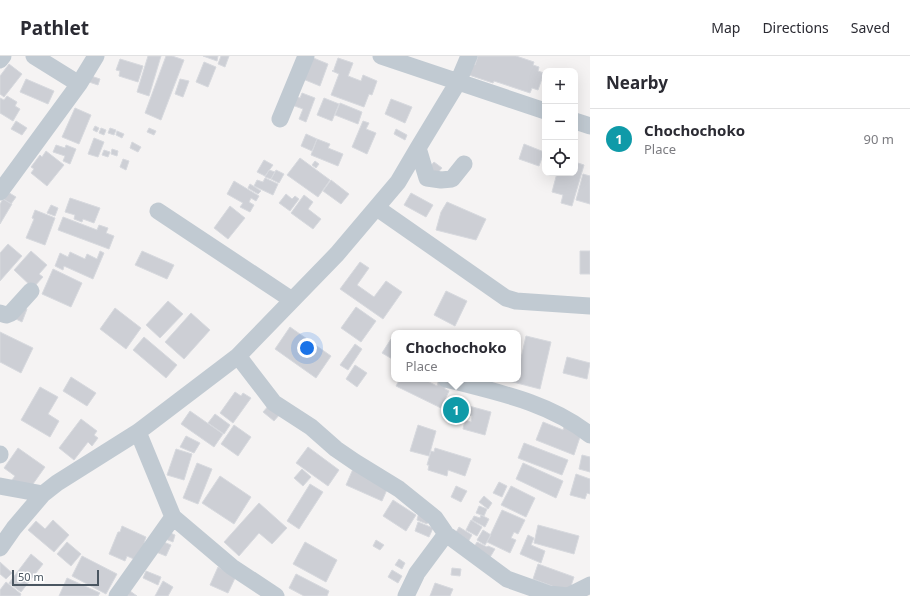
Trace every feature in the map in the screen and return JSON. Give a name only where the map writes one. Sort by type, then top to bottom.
[{"type":"street","points":[[0,60],[3,56]]},
{"type":"street","points":[[34,56],[79,84]]},
{"type":"street","points":[[0,192],[79,84],[96,56]]},
{"type":"street","points":[[280,119],[306,56]]},
{"type":"street","points":[[381,56],[542,110]]},
{"type":"street","points":[[0,548],[14,528],[43,494],[57,483],[138,432],[238,356],[337,254],[398,182],[458,82],[469,56]]},
{"type":"street","points":[[578,122],[590,126]]},
{"type":"street","points":[[418,148],[427,178],[442,180],[452,179],[464,164]]},
{"type":"street","points":[[377,208],[506,298],[516,301],[590,306]]},
{"type":"street","points":[[158,210],[292,300]]},
{"type":"street","points":[[0,313],[6,315],[11,313],[31,291]]},
{"type":"street","points":[[238,356],[274,403],[311,427],[336,449],[349,458],[399,489],[435,518],[446,534],[506,579],[549,594],[568,596],[590,585]]},
{"type":"street","points":[[457,382],[532,402],[579,426],[590,435]]},
{"type":"street","points":[[138,432],[173,517],[232,568],[276,596]]},
{"type":"street","points":[[0,486],[43,494]]},
{"type":"street","points":[[117,596],[173,517]]},
{"type":"street","points":[[406,596],[417,573],[446,534]]},
{"type":"building","points":[[148,56],[161,56],[149,96],[137,92]]},
{"type":"building","points":[[166,56],[172,56],[184,60],[161,120],[145,113]]},
{"type":"building","points":[[203,56],[218,56],[217,61]]},
{"type":"building","points":[[221,56],[229,56],[225,67],[218,64]]},
{"type":"building","points":[[478,56],[516,56],[534,62],[533,65],[539,67],[538,71],[542,72],[542,79],[538,90],[532,88],[530,93],[494,81],[493,83],[469,75],[472,64],[475,65]]},
{"type":"building","points":[[311,57],[328,64],[320,86],[303,79]]},
{"type":"building","points":[[338,58],[353,63],[348,76],[361,81],[363,75],[377,81],[372,95],[369,94],[364,107],[331,95],[339,74],[332,71],[334,71]]},
{"type":"building","points":[[120,59],[143,66],[138,82],[119,76],[120,71],[116,70]]},
{"type":"building","points":[[204,62],[216,67],[208,87],[196,82]]},
{"type":"building","points":[[9,64],[22,74],[4,97],[0,94],[0,76]]},
{"type":"building","points":[[91,76],[100,79],[98,85],[89,82]]},
{"type":"building","points":[[26,79],[54,91],[48,104],[20,92]]},
{"type":"building","points":[[180,79],[189,81],[183,97],[175,94]]},
{"type":"building","points":[[302,93],[315,98],[306,122],[299,119],[303,109],[292,105],[295,96],[300,98]]},
{"type":"building","points":[[7,96],[17,102],[15,106],[20,109],[13,121],[0,113],[0,98],[4,100]]},
{"type":"building","points":[[324,98],[339,104],[332,121],[317,115]]},
{"type":"building","points":[[391,99],[412,107],[405,123],[385,114]]},
{"type":"building","points":[[340,103],[362,112],[358,124],[335,115]]},
{"type":"building","points":[[75,108],[91,115],[79,144],[62,137]]},
{"type":"building","points":[[16,121],[27,128],[22,135],[11,129]]},
{"type":"building","points":[[363,121],[369,123],[366,129],[376,133],[367,154],[352,147]]},
{"type":"building","points":[[95,126],[99,128],[97,132],[93,130]]},
{"type":"building","points":[[101,128],[106,130],[104,135],[99,133]]},
{"type":"building","points":[[110,128],[116,130],[114,135],[108,133]]},
{"type":"building","points":[[149,128],[156,131],[154,135],[147,132]]},
{"type":"building","points":[[396,129],[407,135],[405,140],[394,134]]},
{"type":"building","points":[[117,131],[124,134],[122,138],[116,135]]},
{"type":"building","points":[[306,134],[317,139],[312,151],[301,146]]},
{"type":"building","points":[[94,138],[104,142],[98,157],[88,154]]},
{"type":"building","points":[[317,139],[330,144],[328,148],[343,154],[338,166],[311,155]]},
{"type":"building","points":[[132,142],[141,147],[138,152],[130,148]]},
{"type":"building","points":[[524,144],[542,151],[542,158],[539,166],[519,159]]},
{"type":"building","points":[[56,145],[65,148],[66,145],[76,149],[70,164],[63,161],[65,156],[53,152]]},
{"type":"building","points":[[112,149],[118,151],[117,156],[111,154]]},
{"type":"building","points":[[104,150],[110,152],[108,157],[102,155]]},
{"type":"building","points":[[46,151],[64,165],[47,186],[31,173],[34,169],[31,167],[40,155],[42,157]]},
{"type":"building","points":[[300,158],[330,180],[318,197],[287,175]]},
{"type":"building","points":[[123,159],[129,161],[126,170],[120,167]]},
{"type":"building","points":[[264,160],[273,165],[265,176],[257,172]]},
{"type":"building","points":[[315,161],[319,164],[316,168],[312,165]]},
{"type":"building","points":[[434,162],[442,168],[435,176],[427,170]]},
{"type":"building","points":[[578,163],[584,165],[572,206],[561,203],[563,195],[552,192],[556,176],[578,176]]},
{"type":"building","points":[[269,170],[275,172],[271,179],[265,177]]},
{"type":"building","points":[[276,170],[284,174],[279,183],[271,179]]},
{"type":"building","points":[[583,174],[590,176],[590,204],[576,200]]},
{"type":"building","points":[[265,178],[278,184],[273,195],[254,186],[257,180],[263,182]]},
{"type":"building","points":[[331,180],[349,194],[341,204],[323,191]]},
{"type":"building","points":[[234,181],[259,196],[256,201],[251,198],[249,202],[254,205],[250,212],[240,207],[243,203],[227,194]]},
{"type":"building","points":[[250,184],[261,191],[258,194],[248,188]]},
{"type":"building","points":[[6,191],[16,197],[11,204],[2,198]]},
{"type":"building","points":[[411,193],[433,205],[426,217],[404,205]]},
{"type":"building","points":[[286,194],[292,199],[295,196],[299,199],[290,211],[279,203]]},
{"type":"building","points":[[304,195],[313,202],[308,209],[321,219],[313,229],[291,213]]},
{"type":"building","points":[[70,198],[100,208],[94,223],[83,219],[82,222],[74,219],[75,215],[65,212]]},
{"type":"building","points":[[3,199],[12,204],[0,224],[0,204]]},
{"type":"building","points":[[447,202],[486,219],[476,240],[436,230],[441,212]]},
{"type":"building","points":[[51,205],[58,208],[55,216],[47,213]]},
{"type":"building","points":[[230,206],[245,218],[228,239],[214,228]]},
{"type":"building","points":[[35,210],[55,218],[45,245],[26,238],[34,219],[32,218]]},
{"type":"building","points":[[63,217],[97,230],[99,225],[108,228],[106,233],[114,236],[109,249],[58,230]]},
{"type":"building","points":[[8,244],[22,256],[0,281],[0,253]]},
{"type":"building","points":[[31,251],[47,265],[39,274],[43,277],[33,288],[14,270]]},
{"type":"building","points":[[100,251],[104,253],[93,279],[64,266],[63,270],[55,266],[60,253],[68,257],[70,252],[85,259],[87,254],[97,259]]},
{"type":"building","points":[[142,251],[174,265],[167,279],[135,265]]},
{"type":"building","points":[[580,251],[590,251],[590,274],[580,274]]},
{"type":"building","points":[[360,262],[369,268],[357,285],[374,297],[386,281],[402,292],[383,319],[340,289]]},
{"type":"building","points":[[53,269],[82,283],[71,307],[42,294]]},
{"type":"building","points":[[446,291],[467,301],[455,326],[434,315]]},
{"type":"building","points":[[168,301],[183,314],[160,338],[146,325]]},
{"type":"building","points":[[19,306],[27,309],[22,322],[14,318]]},
{"type":"building","points":[[356,307],[376,321],[361,342],[341,328]]},
{"type":"building","points":[[115,308],[141,328],[126,349],[100,329]]},
{"type":"building","points":[[191,313],[210,330],[184,359],[165,342]]},
{"type":"building","points":[[290,327],[331,356],[316,378],[275,349]]},
{"type":"building","points":[[0,332],[33,348],[21,373],[0,362]]},
{"type":"building","points":[[526,336],[551,342],[540,389],[513,382],[521,382],[521,358]]},
{"type":"building","points":[[144,337],[177,365],[166,378],[133,350]]},
{"type":"building","points":[[391,339],[391,358],[382,353]]},
{"type":"building","points":[[355,344],[362,349],[348,370],[340,365]]},
{"type":"building","points":[[567,357],[590,363],[587,379],[563,373]]},
{"type":"building","points":[[355,365],[367,373],[357,387],[346,379]]},
{"type":"building","points":[[71,377],[96,393],[87,406],[63,391]]},
{"type":"building","points":[[398,382],[429,382],[437,386],[438,382],[445,386],[445,389],[449,391],[441,408],[396,386]]},
{"type":"building","points":[[40,387],[58,397],[48,414],[59,421],[50,437],[21,420]]},
{"type":"building","points":[[235,392],[241,396],[243,393],[251,398],[233,423],[220,413]]},
{"type":"building","points":[[455,397],[465,402],[458,423],[447,419]]},
{"type":"building","points":[[270,404],[280,414],[274,421],[263,412]]},
{"type":"building","points":[[469,406],[491,412],[485,435],[463,429],[465,420],[471,422],[472,416],[467,414]]},
{"type":"building","points":[[190,411],[223,434],[214,447],[181,424]]},
{"type":"building","points":[[215,414],[230,425],[224,434],[208,423]]},
{"type":"building","points":[[81,419],[97,431],[94,435],[98,438],[92,446],[88,442],[74,460],[59,448]]},
{"type":"building","points":[[543,422],[563,430],[565,424],[582,431],[574,455],[536,440]]},
{"type":"building","points":[[234,425],[251,437],[238,456],[221,444]]},
{"type":"building","points":[[418,425],[436,431],[429,456],[410,451]]},
{"type":"building","points":[[186,436],[200,443],[194,453],[180,447]]},
{"type":"building","points":[[524,443],[568,460],[562,475],[518,458]]},
{"type":"building","points":[[308,447],[339,470],[328,486],[296,463]]},
{"type":"building","points":[[18,448],[45,467],[28,491],[12,480],[15,476],[4,468]]},
{"type":"building","points":[[435,448],[471,459],[465,476],[448,470],[447,476],[428,470],[429,465],[427,465],[431,451],[434,452]]},
{"type":"building","points":[[176,449],[192,454],[184,480],[167,475]]},
{"type":"building","points":[[582,455],[590,457],[590,472],[579,469]]},
{"type":"building","points":[[197,463],[212,469],[198,504],[183,498]]},
{"type":"building","points":[[523,463],[563,481],[556,498],[516,479]]},
{"type":"building","points":[[302,469],[311,477],[303,486],[294,478]]},
{"type":"building","points":[[353,469],[389,485],[382,501],[346,485]]},
{"type":"building","points":[[576,474],[590,479],[590,494],[587,493],[585,499],[570,495]]},
{"type":"building","points":[[220,476],[251,497],[234,524],[202,503]]},
{"type":"building","points":[[499,482],[507,486],[502,497],[493,493]]},
{"type":"building","points":[[310,484],[323,492],[299,529],[287,521]]},
{"type":"building","points":[[456,486],[467,491],[461,502],[451,497]]},
{"type":"building","points":[[511,486],[535,498],[526,517],[501,505]]},
{"type":"building","points":[[484,496],[492,503],[488,509],[479,502]]},
{"type":"building","points":[[393,500],[416,515],[406,531],[383,516]]},
{"type":"building","points":[[259,503],[287,528],[272,544],[259,533],[239,556],[224,542]]},
{"type":"building","points":[[479,506],[487,509],[484,516],[476,513]]},
{"type":"building","points":[[502,510],[525,520],[518,534],[514,532],[511,538],[516,540],[510,553],[487,542]]},
{"type":"building","points":[[419,512],[430,516],[427,524],[417,520]]},
{"type":"building","points":[[481,515],[489,519],[485,527],[472,520],[474,516],[480,518]]},
{"type":"building","points":[[53,520],[69,535],[54,552],[28,530],[36,521],[45,529]]},
{"type":"building","points":[[471,520],[482,527],[477,536],[466,530]]},
{"type":"building","points":[[418,522],[433,528],[429,537],[415,531]]},
{"type":"building","points":[[538,525],[579,536],[574,554],[534,543]]},
{"type":"building","points":[[122,526],[146,537],[145,544],[136,560],[127,556],[125,561],[109,554]]},
{"type":"building","points":[[459,527],[472,535],[467,544],[454,536]]},
{"type":"building","points":[[483,530],[491,535],[485,545],[477,540]]},
{"type":"building","points":[[166,531],[175,535],[173,542],[163,538]]},
{"type":"building","points":[[528,535],[534,538],[531,545],[545,551],[541,563],[520,554]]},
{"type":"building","points":[[376,540],[384,545],[380,550],[373,546]]},
{"type":"building","points":[[161,541],[171,545],[166,556],[156,552]]},
{"type":"building","points":[[67,542],[81,554],[71,566],[57,554]]},
{"type":"building","points":[[305,542],[337,560],[326,582],[293,564]]},
{"type":"building","points":[[477,542],[495,549],[489,559],[472,550]]},
{"type":"building","points":[[31,554],[43,564],[21,592],[9,583]]},
{"type":"building","points":[[82,556],[117,574],[106,594],[72,576]]},
{"type":"building","points":[[399,559],[405,563],[402,569],[395,565]]},
{"type":"building","points":[[0,562],[12,573],[6,579],[0,574]]},
{"type":"building","points":[[538,564],[574,577],[569,592],[533,579]]},
{"type":"building","points":[[218,567],[236,576],[228,593],[210,585]]},
{"type":"building","points":[[452,568],[461,569],[460,576],[451,575]]},
{"type":"building","points":[[392,570],[402,576],[398,583],[388,577]]},
{"type":"building","points":[[146,571],[161,577],[158,585],[143,578]]},
{"type":"building","points":[[296,574],[329,591],[327,596],[304,596],[289,588]]},
{"type":"building","points":[[67,578],[100,593],[98,596],[59,596]]},
{"type":"building","points":[[163,581],[173,587],[168,596],[155,596]]},
{"type":"building","points":[[6,582],[21,594],[20,596],[0,596],[0,590]]},
{"type":"building","points":[[435,583],[453,589],[450,596],[430,596]]},
{"type":"building","points":[[130,591],[137,596],[127,596]]},
{"type":"place","name":"Chochochoko","points":[[456,410]]}]
